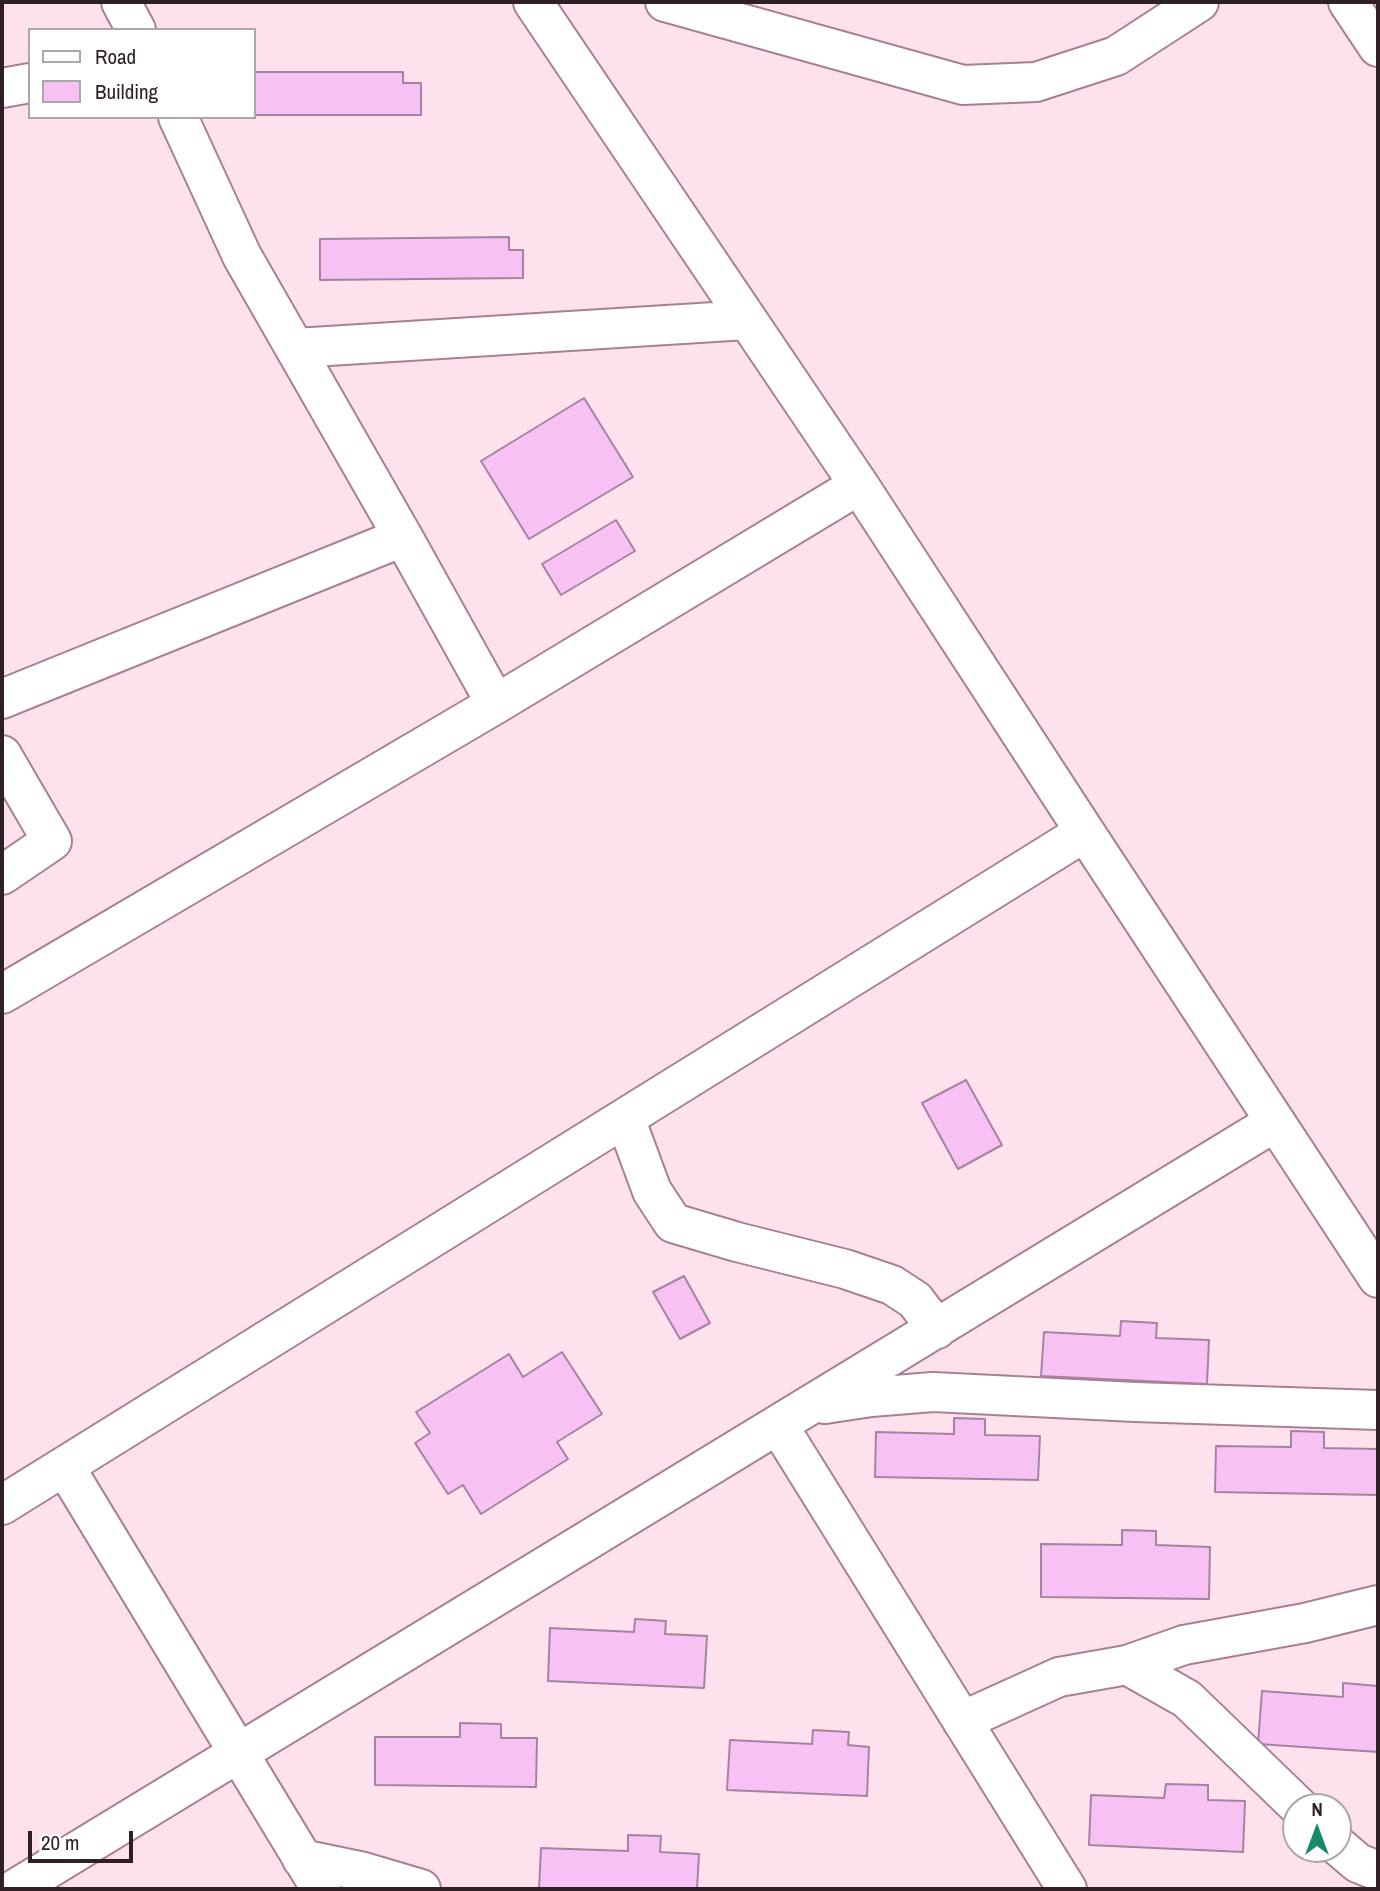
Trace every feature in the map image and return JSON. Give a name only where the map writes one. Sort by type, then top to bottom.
[{"type":"street","points":[[121,2],[135,28]]},
{"type":"street","points":[[665,2],[963,85],[1036,82],[1116,56],[1199,2]]},
{"type":"street","points":[[1348,2],[1378,47]]},
{"type":"street","points":[[540,4],[747,320],[859,485],[1378,1278]]},
{"type":"street","points":[[2,88],[28,83]]},
{"type":"street","points":[[179,119],[242,256],[496,704]]},
{"type":"street","points":[[296,348],[747,320]]},
{"type":"street","points":[[2,994],[496,704],[859,485]]},
{"type":"street","points":[[2,699],[403,537]]},
{"type":"street","points":[[2,755],[52,841],[2,875]]},
{"type":"street","points":[[2,1505],[1085,832]]},
{"type":"street","points":[[625,1118],[652,1191],[673,1223],[845,1269],[892,1285],[915,1300],[936,1329]]},
{"type":"street","points":[[15,1889],[1275,1122]]},
{"type":"street","points":[[810,1406],[933,1392],[1378,1410]]},
{"type":"street","points":[[778,1425],[1067,1889]]},
{"type":"street","points":[[65,1468],[312,1874],[360,1871],[421,1889]]},
{"type":"street","points":[[962,1721],[1059,1677],[1127,1665],[1184,1645],[1304,1623],[1378,1605]]},
{"type":"street","points":[[1127,1665],[1187,1699],[1284,1793]]},
{"type":"street","points":[[1352,1858],[1378,1871]]},
{"type":"building","points":[[256,72],[403,72],[403,83],[421,83],[421,115],[256,115]]},
{"type":"building","points":[[509,237],[509,250],[523,250],[523,278],[320,280],[320,239]]},
{"type":"building","points":[[584,398],[633,477],[529,539],[481,461]]},
{"type":"building","points":[[616,520],[635,551],[561,595],[542,564]]},
{"type":"building","points":[[966,1080],[1002,1145],[958,1169],[922,1103]]},
{"type":"building","points":[[684,1276],[710,1323],[680,1339],[653,1292]]},
{"type":"building","points":[[1121,1321],[1157,1323],[1156,1338],[1209,1340],[1207,1384],[1041,1376],[1044,1332],[1120,1336]]},
{"type":"building","points":[[562,1352],[602,1414],[557,1442],[568,1459],[481,1514],[463,1485],[448,1494],[415,1443],[430,1433],[416,1412],[509,1354],[523,1377]]},
{"type":"building","points":[[954,1418],[985,1419],[985,1435],[1040,1436],[1038,1480],[875,1477],[876,1432],[954,1434]]},
{"type":"building","points":[[1291,1431],[1324,1432],[1324,1448],[1378,1449],[1378,1495],[1215,1492],[1216,1446],[1291,1447]]},
{"type":"building","points":[[1122,1530],[1156,1531],[1156,1545],[1210,1547],[1209,1599],[1041,1597],[1041,1544],[1122,1545]]},
{"type":"building","points":[[635,1619],[666,1621],[665,1634],[707,1636],[704,1688],[548,1681],[550,1628],[634,1632]]},
{"type":"building","points":[[1343,1683],[1378,1686],[1378,1752],[1258,1744],[1262,1691],[1343,1697]]},
{"type":"building","points":[[460,1723],[501,1724],[501,1738],[537,1738],[536,1787],[375,1785],[375,1737],[460,1737]]},
{"type":"building","points":[[813,1730],[849,1732],[848,1745],[869,1747],[867,1796],[727,1790],[730,1740],[812,1744]]},
{"type":"building","points":[[1166,1784],[1208,1785],[1208,1800],[1245,1801],[1243,1852],[1089,1845],[1091,1795],[1164,1798]]},
{"type":"building","points":[[628,1835],[661,1836],[660,1852],[699,1854],[697,1889],[539,1889],[541,1848],[628,1851]]}]
